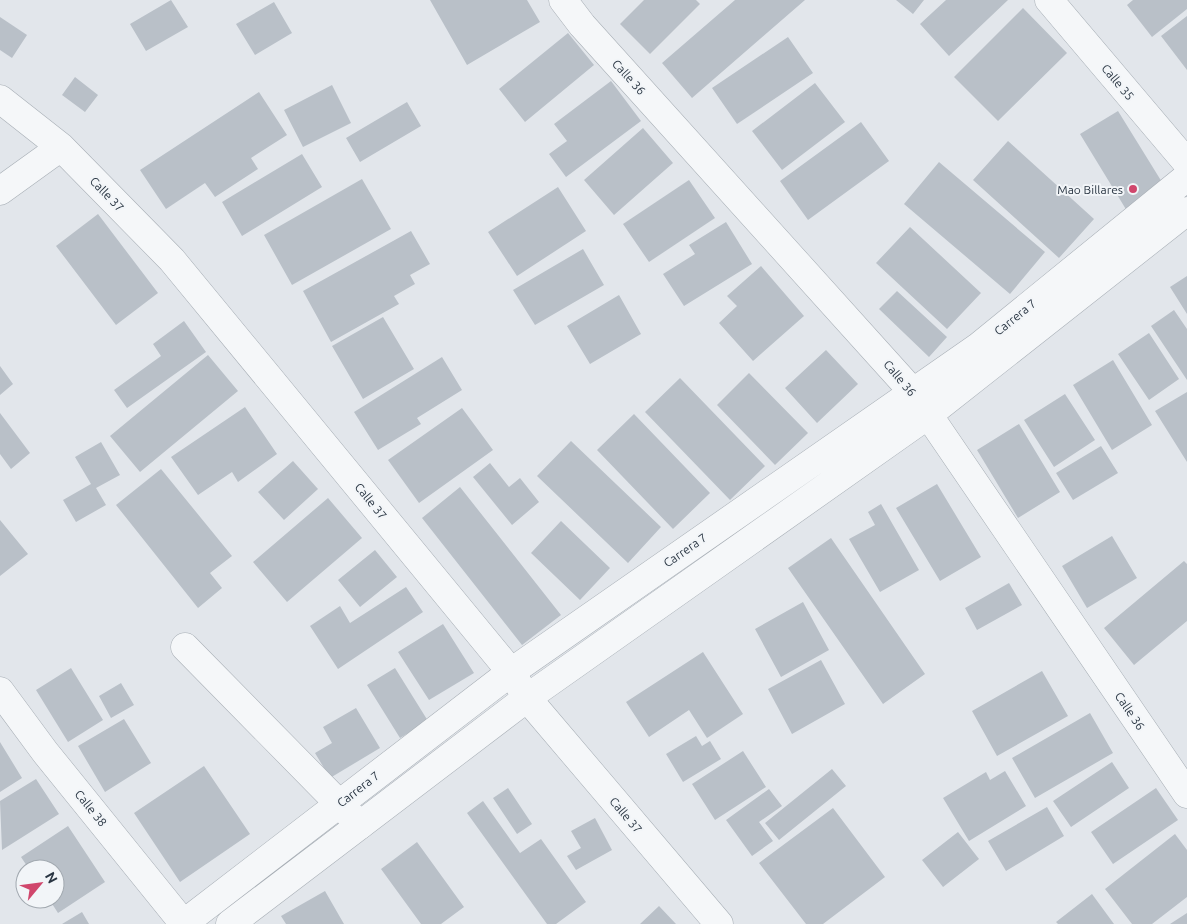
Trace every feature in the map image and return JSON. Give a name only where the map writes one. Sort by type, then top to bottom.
[{"type":"street","name":"Calle 36","points":[[563,0],[582,25],[912,390],[1187,794]]},
{"type":"street","name":"Calle 35","points":[[1049,0],[1186,178]]},
{"type":"street","name":"Calle 37","points":[[0,100],[61,147],[172,260],[511,672],[527,698],[719,924]]},
{"type":"street","points":[[0,191],[61,147]]},
{"type":"street","name":"Carrera 7","points":[[183,924],[511,672],[912,390],[978,347],[1186,178]]},
{"type":"street","name":"Carrera 7","points":[[230,924],[527,698],[928,415],[1187,211]]},
{"type":"street","points":[[185,646],[360,825]]},
{"type":"street","name":"Calle 38","points":[[0,691],[45,752],[183,924]]},
{"type":"building","points":[[171,0],[188,27],[146,51],[130,24]]},
{"type":"building","points":[[430,0],[527,0],[540,22],[467,65]]},
{"type":"building","points":[[644,0],[696,0],[700,4],[650,54],[620,24]]},
{"type":"building","points":[[735,0],[805,0],[692,98],[662,63]]},
{"type":"building","points":[[896,0],[924,0],[913,14]]},
{"type":"building","points":[[946,0],[1008,0],[949,56],[920,24]]},
{"type":"building","points":[[1133,0],[1187,0],[1187,9],[1152,37],[1127,5]]},
{"type":"building","points":[[274,2],[292,33],[255,55],[236,24]]},
{"type":"building","points":[[1023,8],[1067,53],[998,121],[954,77]]},
{"type":"building","points":[[1187,16],[1187,70],[1161,36]]},
{"type":"building","points":[[0,17],[27,35],[12,58],[0,50]]},
{"type":"building","points":[[568,33],[594,65],[525,122],[499,89]]},
{"type":"building","points":[[788,37],[813,73],[737,124],[712,88]]},
{"type":"building","points":[[75,77],[98,95],[85,112],[62,95]]},
{"type":"building","points":[[611,81],[641,121],[566,177],[549,154],[567,141],[554,124]]},
{"type":"building","points":[[815,83],[845,122],[782,170],[752,131]]},
{"type":"building","points":[[332,85],[351,123],[303,147],[284,110]]},
{"type":"building","points":[[259,92],[287,135],[251,158],[258,169],[215,197],[205,183],[166,209],[140,170]]},
{"type":"building","points":[[407,102],[421,126],[360,162],[346,138]]},
{"type":"building","points":[[1118,111],[1165,187],[1127,211],[1080,134]]},
{"type":"building","points":[[861,122],[889,161],[808,220],[780,181]]},
{"type":"building","points":[[643,128],[673,163],[614,215],[584,180]]},
{"type":"building","points":[[1008,141],[1094,219],[1059,258],[973,180]]},
{"type":"building","points":[[302,154],[322,187],[242,236],[222,202]]},
{"type":"building","points":[[939,162],[1045,252],[1010,294],[904,204]]},
{"type":"building","points":[[362,179],[391,229],[292,285],[264,235]]},
{"type":"building","points":[[689,180],[715,218],[649,262],[623,224]]},
{"type":"building","points":[[558,187],[586,231],[517,276],[488,232]]},
{"type":"building","points":[[98,214],[158,293],[116,325],[56,246]]},
{"type":"building","points":[[726,222],[752,264],[684,306],[663,274],[695,254],[689,245]]},
{"type":"building","points":[[910,227],[981,293],[947,329],[876,263]]},
{"type":"building","points":[[411,231],[430,264],[410,275],[415,284],[394,296],[399,304],[331,342],[303,291]]},
{"type":"building","points":[[583,249],[604,285],[535,325],[513,290]]},
{"type":"building","points":[[761,266],[804,316],[753,361],[719,323],[737,306],[727,296]]},
{"type":"building","points":[[1187,276],[1187,314],[1170,287]]},
{"type":"building","points":[[897,291],[947,337],[929,357],[879,309]]},
{"type":"building","points":[[619,295],[641,334],[590,364],[567,326]]},
{"type":"building","points":[[1174,310],[1187,329],[1187,380],[1151,326]]},
{"type":"building","points":[[383,317],[414,369],[363,399],[332,346]]},
{"type":"building","points":[[184,321],[206,352],[127,408],[114,390],[161,356],[153,344]]},
{"type":"building","points":[[1149,333],[1179,379],[1149,400],[1118,354]]},
{"type":"building","points":[[826,350],[858,384],[817,423],[785,388]]},
{"type":"building","points":[[208,355],[238,391],[140,472],[110,436]]},
{"type":"building","points":[[442,357],[462,390],[417,418],[421,424],[378,450],[354,412]]},
{"type":"building","points":[[1113,360],[1152,425],[1112,450],[1073,385]]},
{"type":"building","points":[[0,366],[13,384],[0,395]]},
{"type":"building","points":[[749,373],[808,433],[775,465],[717,405]]},
{"type":"building","points":[[680,378],[765,466],[730,500],[645,412]]},
{"type":"building","points":[[1187,392],[1187,462],[1155,411]]},
{"type":"building","points":[[1065,394],[1095,440],[1054,467],[1024,420]]},
{"type":"building","points":[[245,407],[277,454],[238,482],[232,472],[198,495],[171,457]]},
{"type":"building","points":[[462,408],[493,450],[419,503],[388,460]]},
{"type":"building","points":[[0,413],[30,453],[11,469],[0,454]]},
{"type":"building","points":[[634,414],[710,493],[673,529],[597,450]]},
{"type":"building","points":[[1019,424],[1060,492],[1018,518],[977,450]]},
{"type":"building","points":[[571,441],[661,527],[628,563],[537,476]]},
{"type":"building","points":[[101,442],[120,475],[96,488],[106,505],[76,522],[63,500],[91,484],[75,457]]},
{"type":"building","points":[[1101,446],[1118,473],[1073,500],[1056,473]]},
{"type":"building","points":[[293,461],[318,489],[284,520],[258,492]]},
{"type":"building","points":[[490,463],[509,487],[520,478],[539,502],[512,525],[473,477]]},
{"type":"building","points":[[161,469],[232,556],[210,573],[222,588],[198,608],[116,505]]},
{"type":"building","points":[[937,484],[981,557],[940,581],[896,508]]},
{"type":"building","points":[[460,487],[561,615],[522,645],[422,518]]},
{"type":"building","points":[[328,498],[362,538],[287,602],[253,562]]},
{"type":"building","points":[[881,504],[919,570],[880,592],[849,539],[875,525],[868,512]]},
{"type":"building","points":[[0,520],[28,554],[0,576]]},
{"type":"building","points":[[561,521],[610,568],[580,600],[531,553]]},
{"type":"building","points":[[1112,536],[1137,578],[1087,608],[1062,566]]},
{"type":"building","points":[[831,538],[925,674],[883,704],[788,568]]},
{"type":"building","points":[[375,550],[397,577],[360,607],[338,580]]},
{"type":"building","points":[[1184,561],[1187,564],[1187,621],[1134,665],[1104,628]]},
{"type":"building","points":[[1009,583],[1022,605],[977,630],[965,608]]},
{"type":"building","points":[[406,587],[423,612],[338,669],[310,626],[340,606],[350,623]]},
{"type":"building","points":[[803,602],[829,650],[781,677],[755,629]]},
{"type":"building","points":[[443,624],[474,673],[429,700],[398,652]]},
{"type":"building","points":[[703,652],[743,714],[707,738],[689,710],[649,737],[626,702]]},
{"type":"building","points":[[821,660],[845,704],[792,734],[768,689]]},
{"type":"building","points":[[71,668],[103,720],[68,742],[36,690]]},
{"type":"building","points":[[395,668],[428,721],[400,738],[367,685]]},
{"type":"building","points":[[1042,671],[1068,716],[997,756],[972,711]]},
{"type":"building","points":[[121,683],[134,705],[111,718],[99,696]]},
{"type":"building","points":[[356,708],[380,748],[330,778],[315,753],[332,743],[323,727]]},
{"type":"building","points":[[1090,713],[1113,753],[1035,798],[1012,758]]},
{"type":"building","points":[[124,719],[151,763],[105,792],[78,746]]},
{"type":"building","points":[[696,736],[702,746],[710,741],[721,759],[683,782],[666,754]]},
{"type":"building","points":[[0,742],[22,778],[0,792]]},
{"type":"building","points":[[743,751],[766,787],[715,820],[692,784]]},
{"type":"building","points":[[1112,762],[1129,788],[1071,827],[1053,801]]},
{"type":"building","points":[[204,766],[250,834],[180,882],[134,813]]},
{"type":"building","points":[[832,769],[846,786],[779,840],[765,823]]},
{"type":"building","points":[[1005,771],[1026,806],[969,841],[943,798],[986,772],[990,780]]},
{"type":"building","points":[[36,779],[59,814],[2,850],[0,801]]},
{"type":"building","points":[[508,788],[532,824],[517,834],[493,798]]},
{"type":"building","points":[[1156,788],[1178,820],[1113,864],[1091,832]]},
{"type":"building","points":[[769,789],[782,806],[759,822],[773,841],[752,856],[726,820]]},
{"type":"building","points":[[483,801],[520,853],[541,839],[586,902],[556,924],[547,924],[467,813]]},
{"type":"building","points":[[1047,807],[1064,836],[1006,871],[988,841]]},
{"type":"building","points":[[833,808],[885,877],[823,924],[806,924],[759,863]]},
{"type":"building","points":[[595,818],[612,850],[576,870],[567,856],[581,848],[571,831]]},
{"type":"building","points":[[68,826],[105,882],[65,908],[65,859],[22,859],[21,857]]},
{"type":"building","points":[[958,832],[979,859],[943,887],[922,860]]},
{"type":"building","points":[[1175,834],[1187,850],[1187,897],[1152,924],[1132,924],[1105,889]]},
{"type":"building","points":[[417,842],[464,907],[441,924],[421,924],[381,869]]},
{"type":"building","points":[[325,891],[344,924],[286,924],[281,916]]},
{"type":"building","points":[[1092,894],[1114,924],[1058,924],[1056,922]]},
{"type":"building","points":[[659,906],[676,924],[640,924]]},
{"type":"building","points":[[55,909],[64,909],[58,913]]},
{"type":"building","points":[[82,912],[89,924],[62,924]]},
{"type":"building","points":[[1187,913],[1187,924],[1170,924]]},
{"type":"place","name":"Mao Billares","points":[[1133,189]]}]
